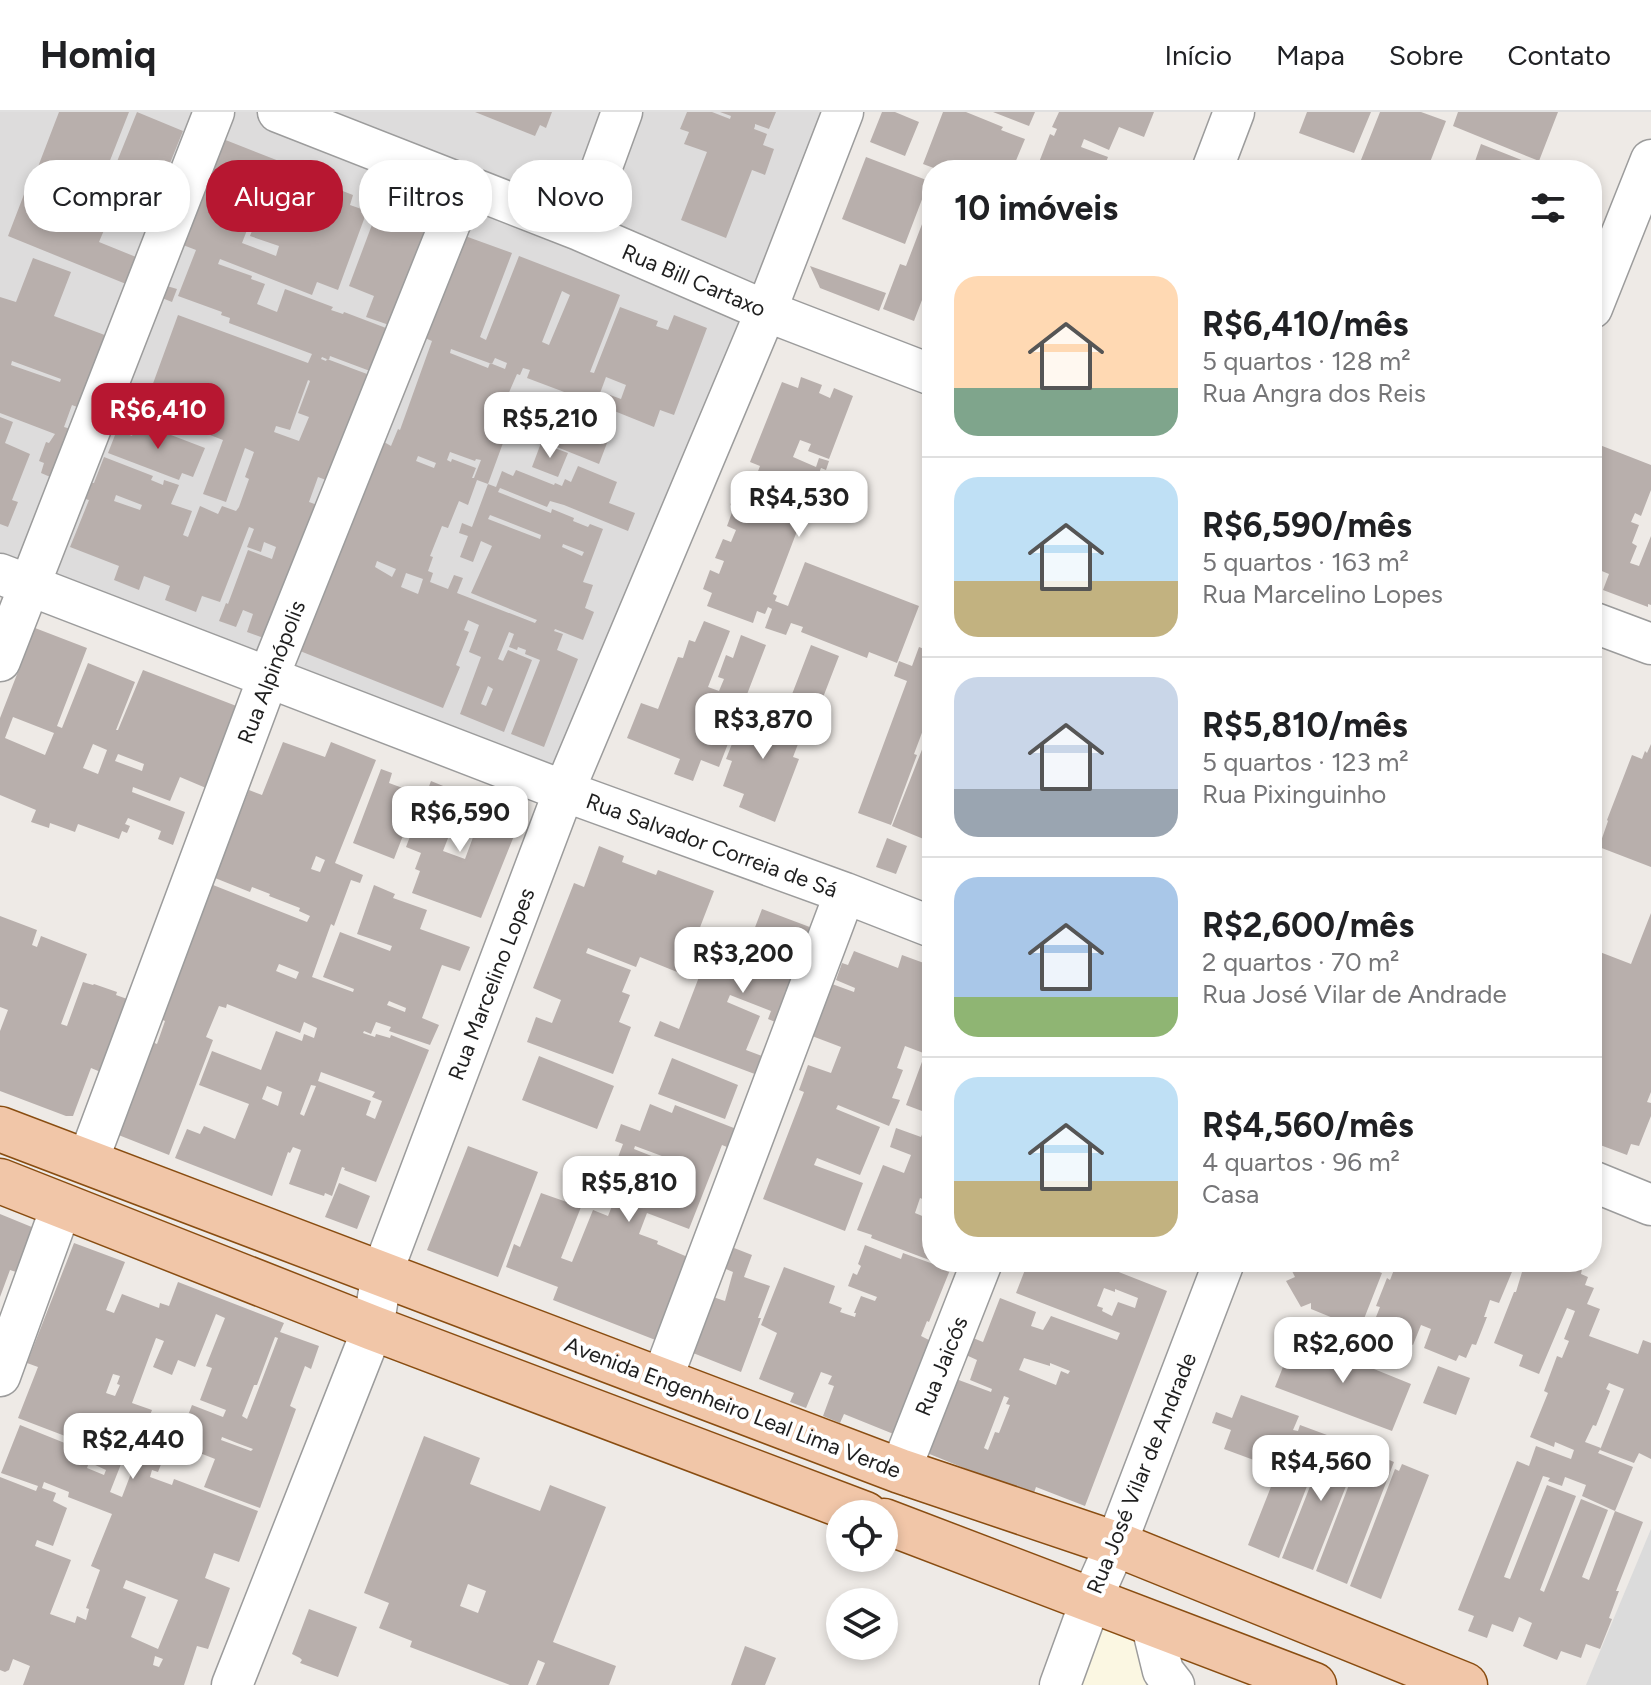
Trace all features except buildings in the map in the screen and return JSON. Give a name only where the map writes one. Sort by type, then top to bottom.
[{"type":"main road","name":"Avenida Engenheiro Leal Lima Verde","points":[[0,1129],[900,1471],[1116,1544],[1465,1685]]},
{"type":"main road","points":[[0,1181],[373,1328],[828,1500]]},
{"type":"main road","points":[[898,1526],[1314,1685]]},
{"type":"street","points":[[0,661],[15,580],[214,112]]},
{"type":"street","name":"Rua Bill Cartaxo","points":[[278,112],[399,160]]},
{"type":"street","points":[[605,160],[622,112]]},
{"type":"street","name":"Rua Marcelino Lopes","points":[[232,1685],[373,1328],[382,1273],[564,791],[766,311],[843,112]]},
{"type":"street","points":[[1216,160],[1234,112]]},
{"type":"street","points":[[1602,283],[1651,160]]},
{"type":"street","name":"Rua Alpinópolis","points":[[87,1163],[268,678],[447,232]]},
{"type":"street","name":"Rua Bill Cartaxo","points":[[584,232],[766,311],[922,371]]},
{"type":"street","name":"Rua Salvador Correia de Sá","points":[[15,580],[564,791],[922,923]]},
{"type":"street","points":[[1602,626],[1651,644]]},
{"type":"street","points":[[662,1379],[845,893]]},
{"type":"street","points":[[1602,1185],[1651,1205]]},
{"type":"street","points":[[0,1376],[62,1205]]},
{"type":"street","name":"Rua Jaicós","points":[[900,1471],[978,1272]]},
{"type":"street","name":"Rua José Vilar de Andrade","points":[[1060,1685],[1220,1272]]},
{"type":"street","points":[[1151,1622],[1163,1671],[1174,1685]]},
{"type":"shaded area","points":[[0,112],[831,112],[566,797],[0,584]]},
{"type":"shaded area","points":[[1651,1529],[1651,1685],[1586,1685]]},
{"type":"shaded area","points":[[1103,1622],[1137,1636],[1146,1685],[1078,1685]]}]
